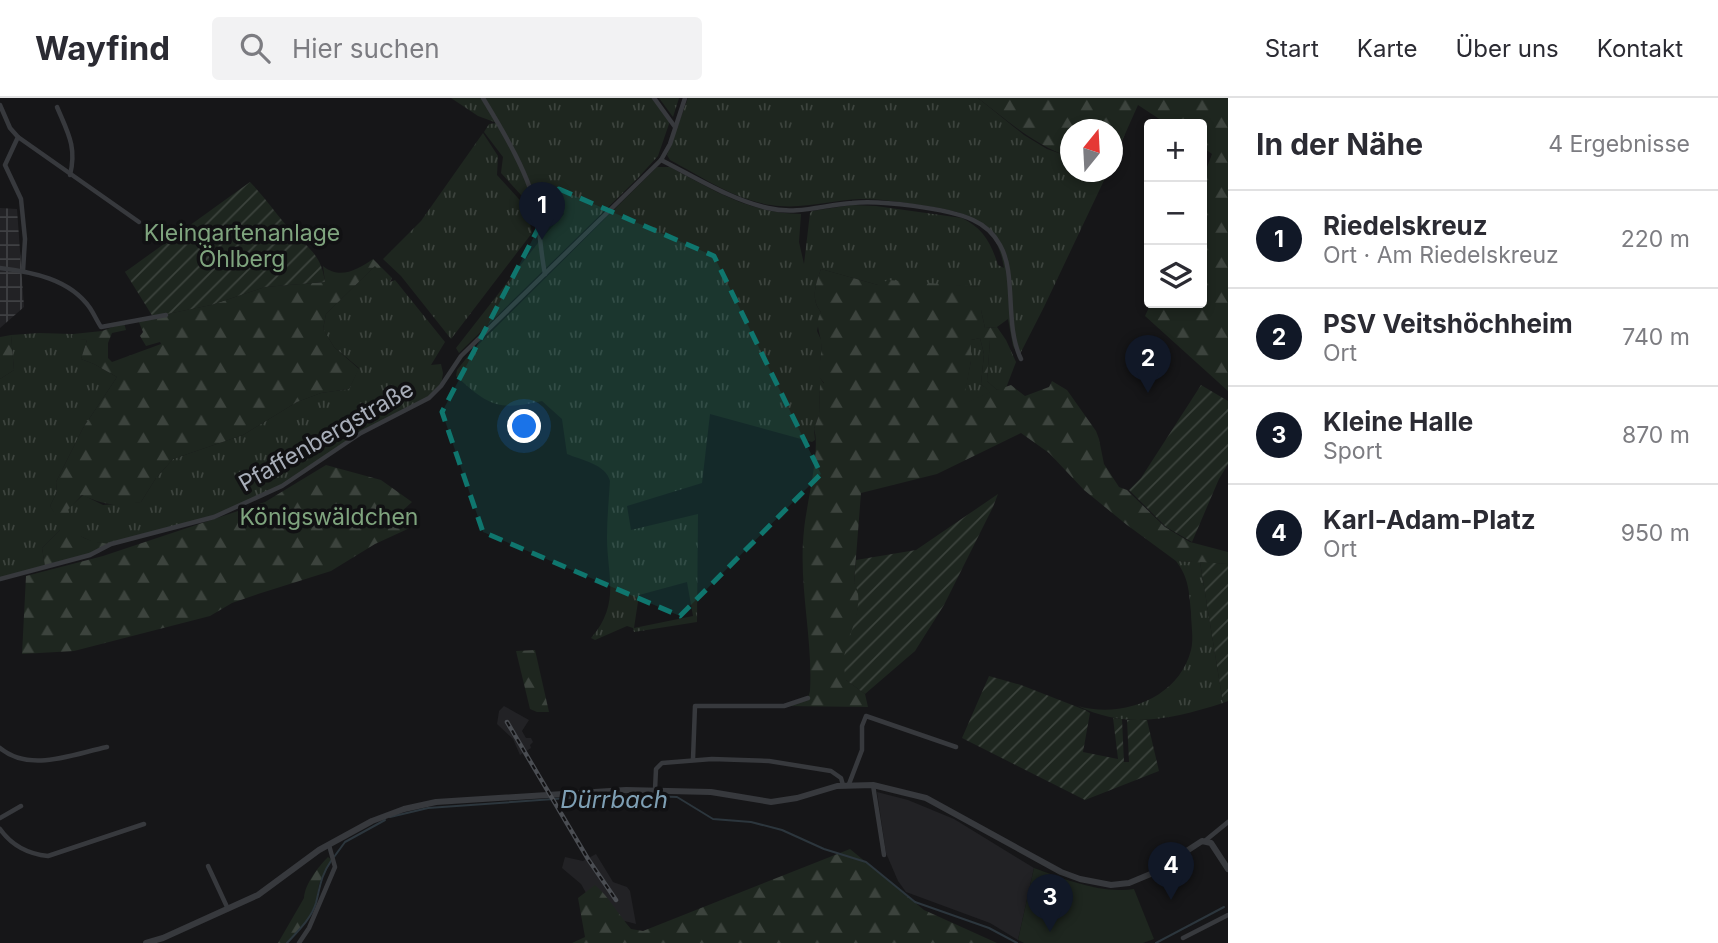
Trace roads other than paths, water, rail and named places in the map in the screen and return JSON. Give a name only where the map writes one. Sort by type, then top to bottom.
[{"type":"street","points":[[483,98],[510,145],[531,195],[537,214],[545,275]]},
{"type":"street","points":[[654,98],[676,128]]},
{"type":"street","points":[[685,98],[676,128],[661,160],[746,202],[789,212],[854,202],[872,202],[971,219],[990,232],[1003,253],[1014,345],[1021,359]]},
{"type":"street","points":[[0,105],[10,128],[18,137],[139,222]]},
{"type":"street","points":[[57,107],[73,146],[74,161],[70,175]]},
{"type":"street","points":[[18,137],[5,164],[21,199],[25,239],[23,271]]},
{"type":"street","name":"Pfaffenbergstraße","points":[[0,579],[90,555],[111,544],[214,517],[282,486],[361,433],[429,398],[441,386],[461,356],[661,160]]},
{"type":"street","points":[[0,268],[23,271],[53,280],[68,288],[88,306],[101,327],[166,315]]},
{"type":"street","points":[[693,759],[695,706],[784,706],[808,698]]},
{"type":"street","points":[[846,784],[862,750],[866,716],[956,747]]},
{"type":"street","points":[[0,748],[9,755],[29,761],[51,760],[107,747]]},
{"type":"street","points":[[655,790],[656,769],[659,765],[693,759],[769,761],[831,771],[846,784]]},
{"type":"street","points":[[146,943],[163,939],[270,888],[304,859],[329,844],[372,821],[417,805],[595,791],[655,790],[711,792],[771,802],[797,798],[846,784],[873,785],[926,798],[1061,872],[1111,885],[1129,883],[1146,876],[1198,842],[1206,840],[1228,822]]},
{"type":"street","points":[[873,785],[884,855]]},
{"type":"street","points":[[0,818],[20,806]]},
{"type":"street","points":[[0,829],[17,846],[34,855],[48,856],[144,824]]},
{"type":"street","points":[[1206,840],[1227,866]]},
{"type":"street","points":[[299,943],[309,928],[335,867],[329,844]]},
{"type":"street","points":[[208,866],[228,909]]},
{"type":"street","points":[[1183,938],[1228,915]]},
{"type":"waterway","name":"Dürrbach","points":[[390,817],[428,808],[568,798],[622,795],[677,797],[713,819],[751,822],[782,830],[824,849],[866,862],[915,902],[989,928],[1017,943]]},
{"type":"waterway","name":"Dürrbach","points":[[334,857],[345,842],[385,820]]},
{"type":"waterway","name":"Dürrbach","points":[[287,943],[311,914],[323,876],[331,861]]},
{"type":"waterway","name":"Dürrbach","points":[[1156,943],[1224,907]]},
{"type":"railway","points":[[507,722],[588,859],[616,900]]},
{"type":"place","name":"Riedelskreuz","points":[[542,240]]},
{"type":"place","name":"PSV Veitshöchheim","points":[[1148,393]]},
{"type":"place","name":"Karl-Adam-Platz","points":[[1171,900]]},
{"type":"place","name":"Kleine Halle","points":[[1050,932]]},
{"type":"park label","name":"Kleingartenanlage Öhlberg","points":[[242,246]]},
{"type":"park label","name":"Königswäldchen","points":[[329,517]]}]
